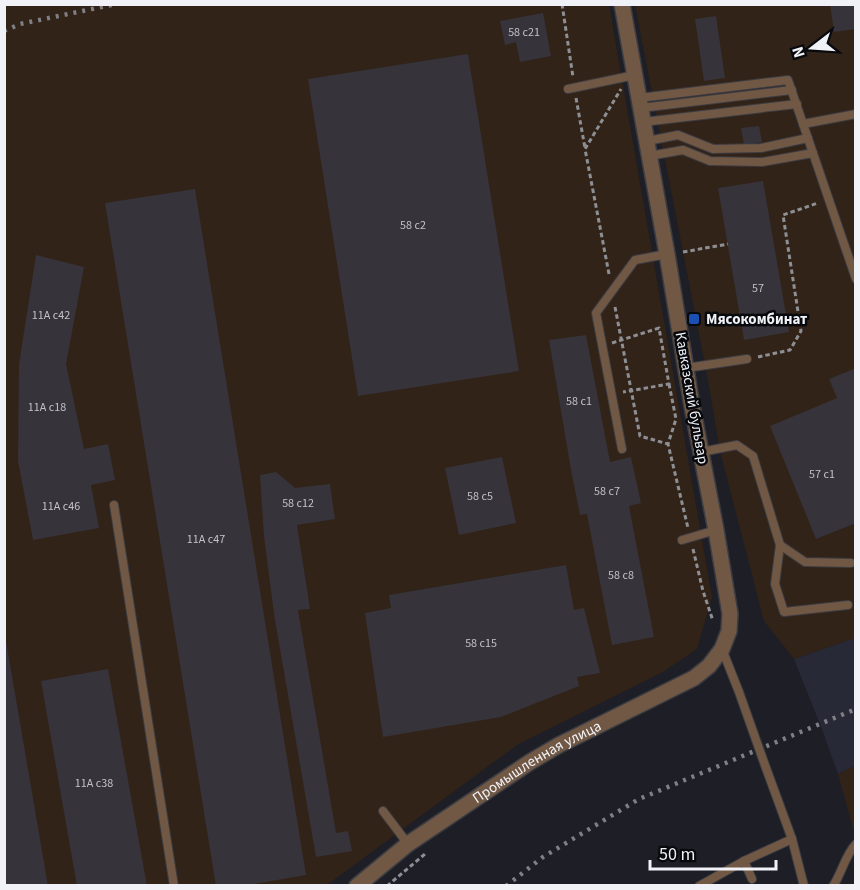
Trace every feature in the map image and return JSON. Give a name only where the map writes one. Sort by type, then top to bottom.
[{"type":"street","name":"Кавказский бульвар","points":[[622,4],[627,76],[641,109],[649,156],[673,253],[686,368],[730,614],[729,631],[723,649]]},
{"type":"street","name":"Промышленная улица","points":[[357,885],[408,844],[539,756],[694,678],[710,666],[723,649]]},
{"type":"lane","points":[[568,89],[627,76]]},
{"type":"lane","points":[[641,109],[691,88],[788,80],[855,279]]},
{"type":"lane","points":[[641,109],[792,90]]},
{"type":"lane","points":[[641,109],[797,104]]},
{"type":"lane","points":[[803,124],[855,114]]},
{"type":"lane","points":[[647,141],[678,135],[713,148],[761,148],[808,138]]},
{"type":"lane","points":[[649,156],[683,150],[710,161],[762,162],[813,153]]},
{"type":"lane","points":[[622,449],[596,313],[635,260],[673,253]]},
{"type":"lane","points":[[686,368],[747,358]]},
{"type":"lane","points":[[701,452],[737,445],[753,456],[780,544],[775,584],[784,612],[848,605]]},
{"type":"lane","points":[[114,506],[174,885]]},
{"type":"lane","points":[[686,539],[716,530]]},
{"type":"lane","points":[[780,544],[805,562],[851,563]]},
{"type":"lane","points":[[723,649],[792,839],[804,885]]},
{"type":"lane","points":[[383,811],[408,844]]},
{"type":"lane","points":[[699,885],[792,839]]},
{"type":"lane","points":[[833,885],[855,844]]},
{"type":"lane","points":[[744,861],[752,879]]},
{"type":"path","points":[[627,76],[585,149],[640,436],[668,444]]},
{"type":"path","points":[[747,358],[790,350],[801,331],[783,215],[829,200]]},
{"type":"path","points":[[673,253],[728,244]]},
{"type":"path","points":[[602,346],[659,328],[676,419],[668,444],[686,539],[703,591]]},
{"type":"path","points":[[611,394],[669,384]]},
{"type":"path","points":[[387,885],[425,854]]},
{"type":"shaded area","points":[[5,5],[609,5],[712,597],[697,649],[663,672],[517,745],[327,885],[5,886]]},
{"type":"shaded area","points":[[635,5],[855,5],[855,638],[794,659],[764,621],[720,451]]},
{"type":"shaded area","points":[[855,638],[855,766],[838,774],[794,659]]},
{"type":"shaded area","points":[[855,766],[855,835],[838,774]]},
{"type":"building","points":[[830,4],[856,4],[856,29],[834,32]]},
{"type":"building","points":[[543,13],[551,56],[520,62],[516,42],[505,45],[500,21]]},
{"type":"building","points":[[716,16],[725,78],[704,81],[695,19]]},
{"type":"building","points":[[468,54],[519,371],[358,396],[308,79]]},
{"type":"building","points":[[759,126],[762,142],[744,145],[741,128]]},
{"type":"building","points":[[763,181],[789,332],[744,340],[718,188]]},
{"type":"building","points":[[195,189],[306,875],[243,886],[216,886],[105,203]]},
{"type":"building","points":[[36,255],[84,267],[66,364],[84,449],[108,444],[115,480],[91,485],[99,528],[33,540],[18,461],[19,364]]},
{"type":"building","points":[[586,335],[610,462],[631,457],[641,503],[629,506],[654,637],[612,645],[587,514],[580,515],[549,340]]},
{"type":"building","points":[[856,368],[856,523],[816,539],[770,426],[837,398],[829,379]]},
{"type":"building","points":[[502,457],[516,523],[459,535],[445,468]]},
{"type":"building","points":[[276,472],[295,488],[330,484],[335,519],[297,525],[310,609],[298,610],[336,833],[348,831],[352,851],[316,857],[274,614],[264,536],[260,475]]},
{"type":"building","points":[[566,565],[574,610],[584,608],[600,673],[577,677],[579,686],[501,717],[383,737],[365,613],[391,608],[389,595]]},
{"type":"building","points":[[4,641],[6,641],[48,886],[4,886]]},
{"type":"building","points":[[108,669],[147,886],[77,886],[41,681]]},
{"type":"railway","points":[[4,31],[20,24],[116,4]]},
{"type":"railway","points":[[506,886],[543,857],[639,799],[856,709]]},
{"type":"place","name":"Мясокомбинат","points":[[694,319]]}]
